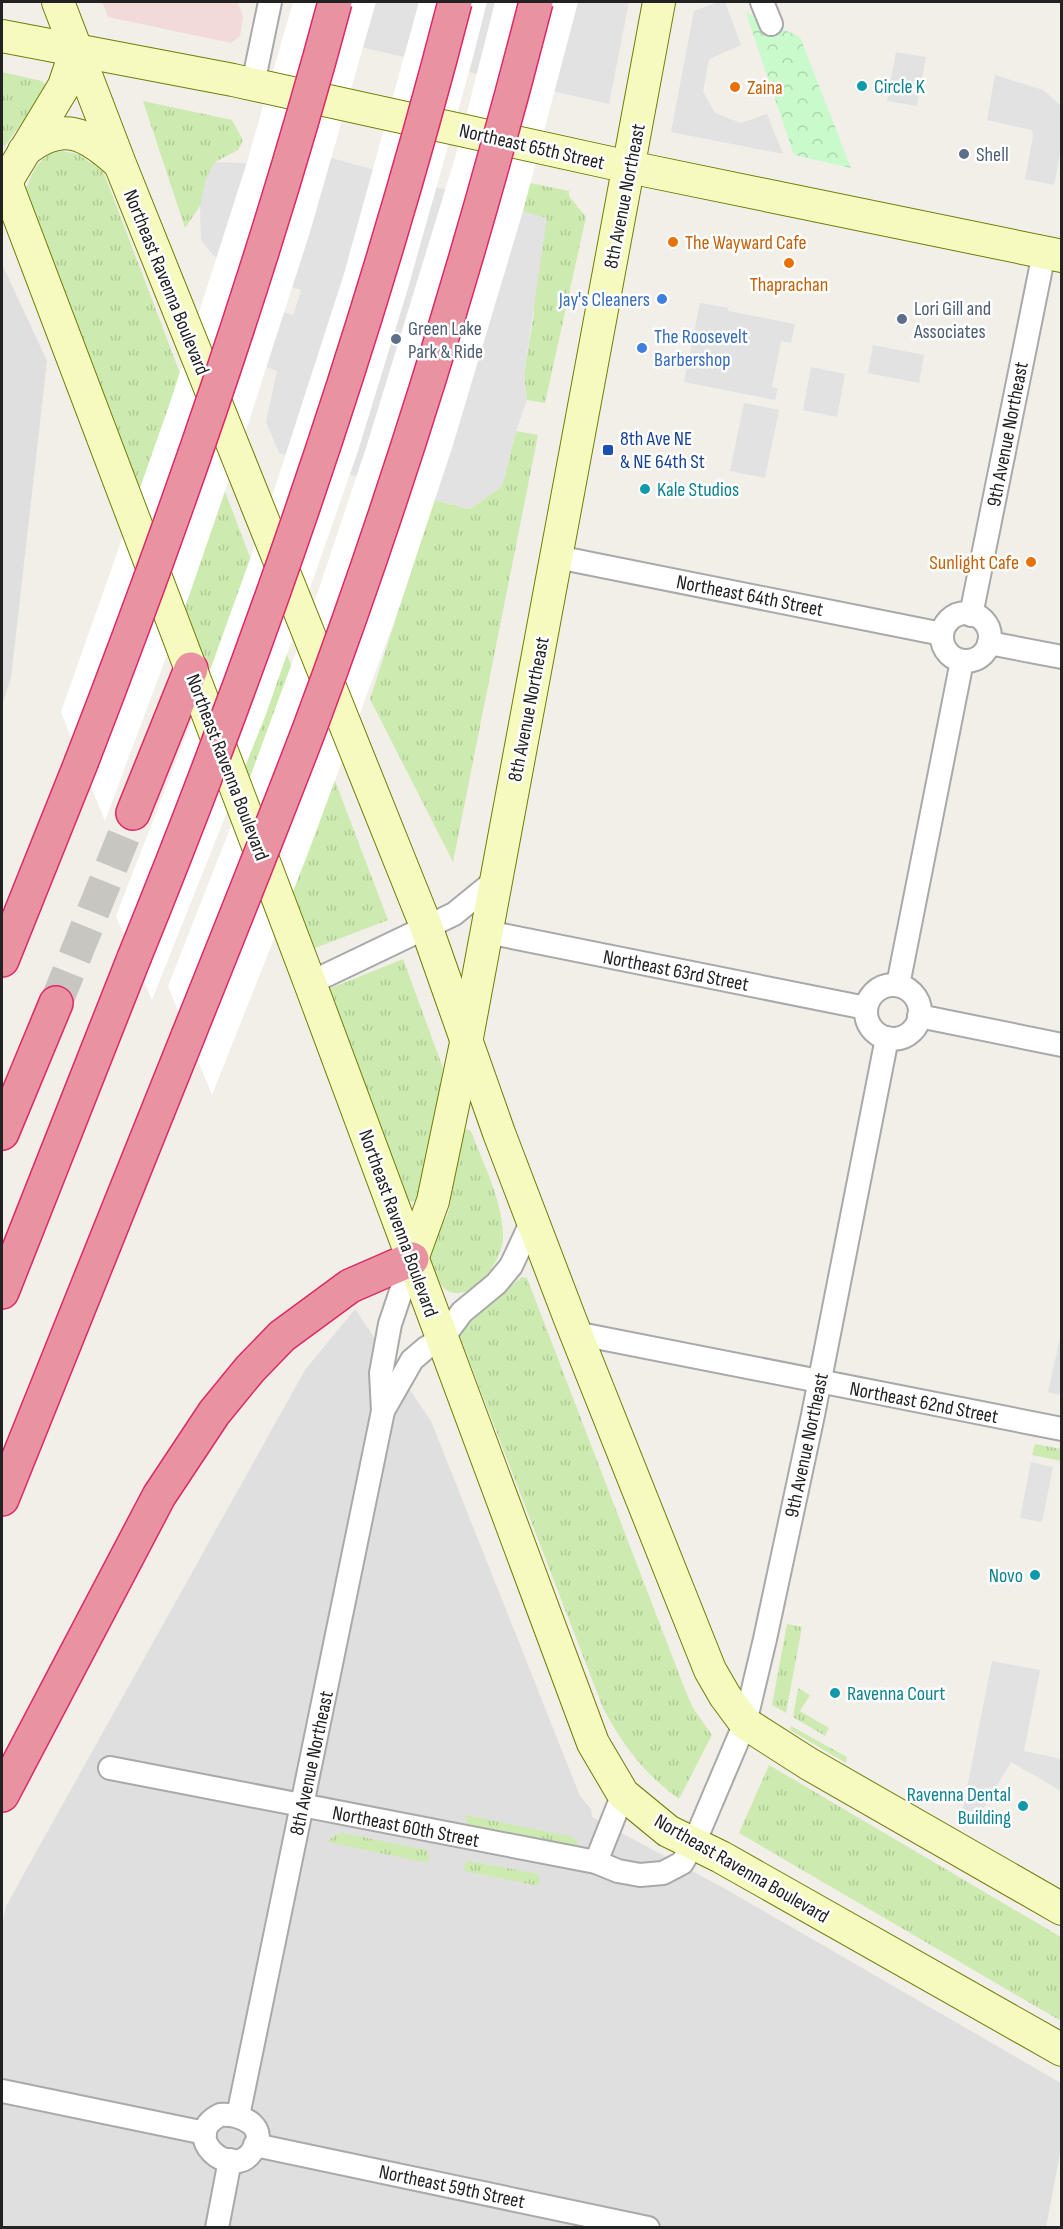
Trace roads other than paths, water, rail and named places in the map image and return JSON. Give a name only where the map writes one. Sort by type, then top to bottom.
[{"type":"highway","points":[[2,960],[133,628],[215,396],[292,150],[334,2]]},
{"type":"highway","points":[[2,1292],[221,740],[306,503],[375,286],[455,2]]},
{"type":"highway","points":[[2,1498],[309,728],[370,558],[420,407],[470,244],[536,2]]},
{"type":"highway","points":[[133,813],[191,669]]},
{"type":"highway","points":[[2,1132],[56,1003]]},
{"type":"highway","points":[[2,1795],[159,1496],[214,1413],[282,1335],[350,1286],[412,1259]]},
{"type":"main road","name":"Northeast Ravenna Boulevard","points":[[58,2],[120,164],[426,926],[466,1043],[532,1221],[710,1670],[725,1696],[745,1723],[809,1764],[1062,1909]]},
{"type":"main road","name":"8th Avenue Northeast","points":[[412,1259],[433,1201],[466,1043],[659,2]]},
{"type":"main road","name":"Northeast 65th Street","points":[[2,36],[253,84],[628,167],[1053,254]]},
{"type":"main road","points":[[4,177],[24,151],[64,86],[76,51]]},
{"type":"main road","points":[[24,151],[46,136],[73,133],[90,139],[120,164]]},
{"type":"main road","name":"Northeast Ravenna Boulevard","points":[[4,177],[310,983],[593,1743],[623,1794],[668,1831],[694,1843],[1062,2050]]},
{"type":"street","points":[[253,84],[270,2]]},
{"type":"street","points":[[762,2],[771,24]]},
{"type":"street","name":"9th Avenue Northeast","points":[[971,615],[1053,254]]},
{"type":"street","name":"Northeast 64th Street","points":[[557,557],[942,634]]},
{"type":"street","points":[[960,614],[971,615],[981,619],[986,625],[989,632],[989,643],[984,653],[978,658],[962,661],[948,653],[942,634],[953,617],[960,614]]},
{"type":"street","points":[[989,643],[1062,657]]},
{"type":"street","points":[[898,986],[962,661]]},
{"type":"street","points":[[310,983],[454,914],[496,879]]},
{"type":"street","name":"Northeast 63rd Street","points":[[487,932],[866,1008]]},
{"type":"street","points":[[888,985],[898,986],[905,987],[917,999],[919,1016],[912,1031],[905,1036],[887,1038],[871,1028],[867,1020],[866,1008],[872,994],[880,988],[888,985]]},
{"type":"street","points":[[919,1016],[1062,1045]]},
{"type":"street","name":"9th Avenue Northeast","points":[[694,1843],[745,1723],[820,1382],[887,1038]]},
{"type":"street","name":"8th Avenue Northeast","points":[[383,1411],[412,1360],[426,1348],[442,1339],[462,1312],[496,1284],[511,1266],[532,1221]]},
{"type":"street","name":"8th Avenue Northeast","points":[[238,2116],[383,1411],[381,1373],[390,1324],[412,1259]]},
{"type":"street","name":"Northeast 62nd Street","points":[[575,1333],[1062,1429]]},
{"type":"street","name":"Northeast 60th Street","points":[[110,1768],[596,1862],[618,1871],[640,1875],[663,1873],[682,1863],[694,1843]]},
{"type":"street","points":[[596,1862],[623,1794]]},
{"type":"street","points":[[2,2091],[205,2133]]},
{"type":"street","points":[[226,2114],[238,2116],[243,2117],[254,2126],[257,2135],[255,2145],[248,2156],[241,2160],[215,2156],[205,2142],[208,2124],[214,2118],[226,2114]]},
{"type":"street","name":"Northeast 59th Street","points":[[255,2145],[648,2228]]},
{"type":"street","points":[[217,2228],[230,2160]]},
{"type":"tunnel","points":[[56,1003],[133,813]]},
{"type":"place","name":"Circle K","points":[[862,86]]},
{"type":"place","name":"Zaina","points":[[735,87]]},
{"type":"place","name":"Shell","points":[[964,154]]},
{"type":"place","name":"The Wayward Cafe","points":[[673,242]]},
{"type":"place","name":"Thaprachan","points":[[789,263]]},
{"type":"place","name":"Jay's Cleaners","points":[[662,299]]},
{"type":"place","name":"Lori Gill and Associates","points":[[902,319]]},
{"type":"place","name":"Green Lake Park & Ride","points":[[396,339]]},
{"type":"place","name":"The Roosevelt Barbershop","points":[[642,348]]},
{"type":"place","name":"8th Ave NE & NE 64th St","points":[[608,450]]},
{"type":"place","name":"Kale Studios","points":[[645,489]]},
{"type":"place","name":"Sunlight Cafe","points":[[1031,562]]},
{"type":"place","name":"Novo","points":[[1035,1575]]},
{"type":"place","name":"Ravenna Court","points":[[835,1693]]},
{"type":"place","name":"Ravenna Dental Building","points":[[1023,1806]]}]
